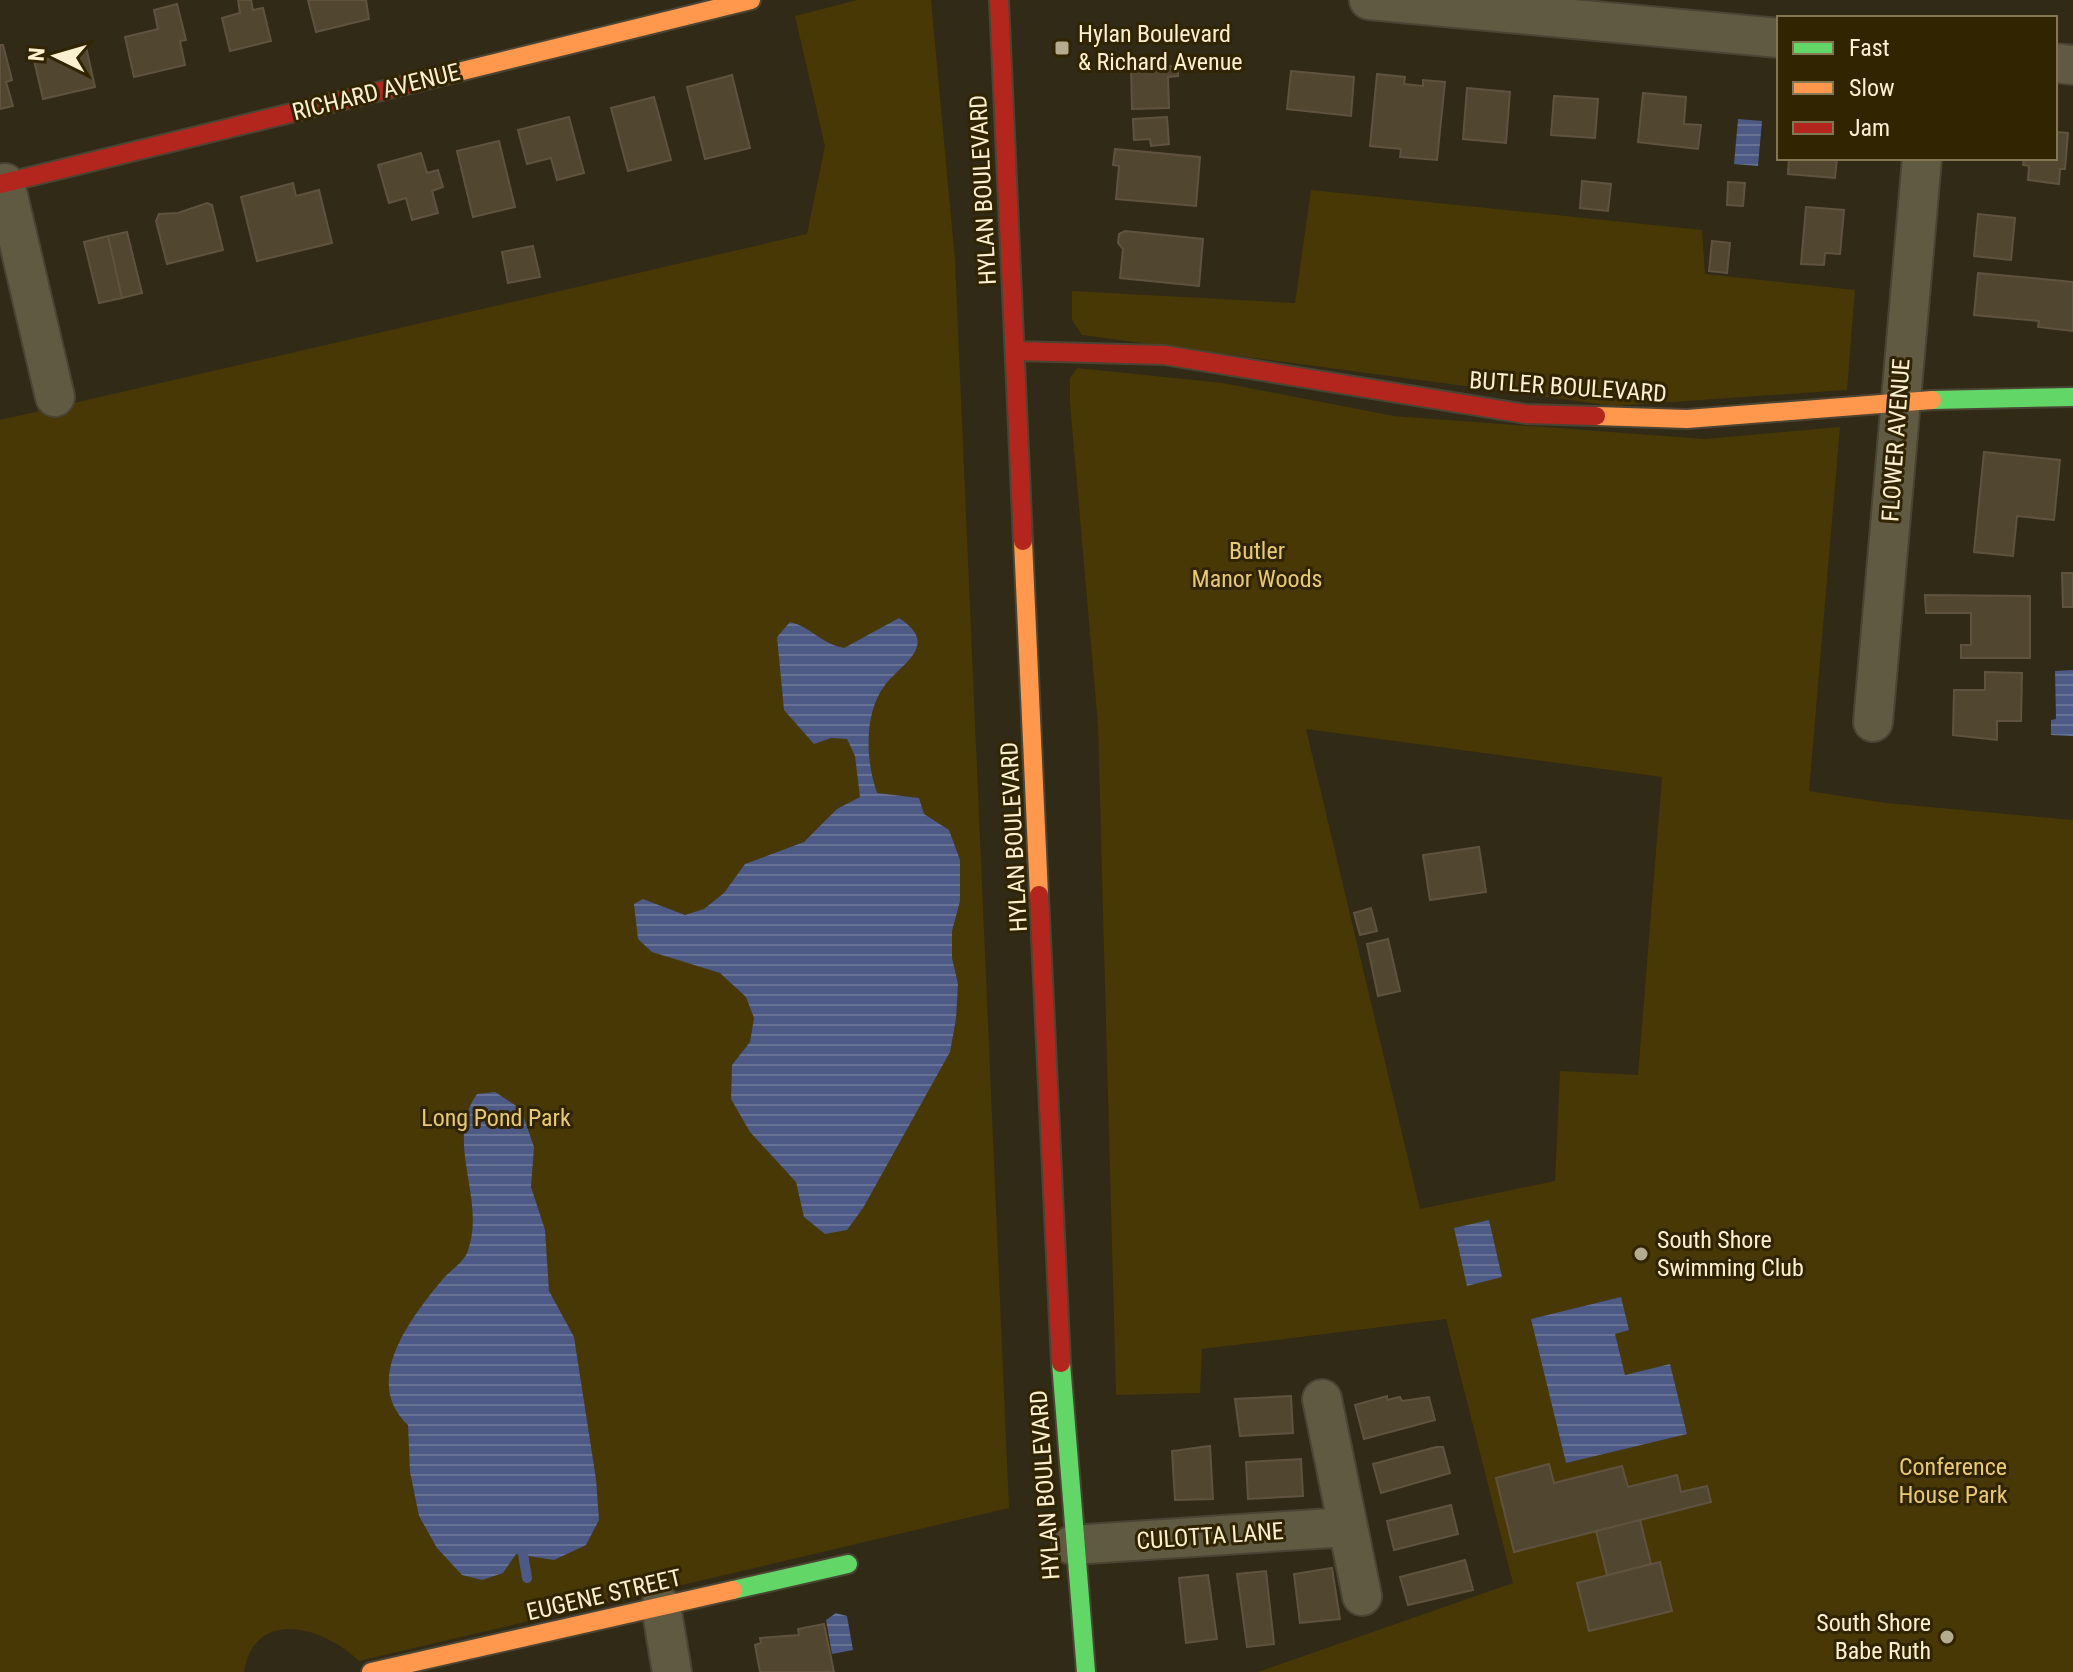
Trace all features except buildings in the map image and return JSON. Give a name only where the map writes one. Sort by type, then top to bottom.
[{"type":"street","name":"RICHARD AVENUE","points":[[3,183],[751,0]]},
{"type":"street","name":"HYLAN BOULEVARD","points":[[999,0],[1061,1380],[1072,1545],[1086,1672]]},
{"type":"street","points":[[1369,0],[1777,38]]},
{"type":"street","name":"FLOWER AVENUE","points":[[1873,722],[1922,160]]},
{"type":"street","points":[[3,183],[55,397]]},
{"type":"street","name":"BUTLER BOULEVARD","points":[[1015,351],[1164,355],[1526,414],[1687,419],[1827,411],[1899,401],[2073,397]]},
{"type":"street","points":[[1322,1399],[1362,1596]]},
{"type":"street","name":"CULOTTA LANE","points":[[1072,1545],[1347,1527]]},
{"type":"street","name":"EUGENE STREET","points":[[371,1672],[848,1564]]},
{"type":"street","points":[[661,1606],[672,1672]]},
{"type":"green space","name":"Long Pond Park","points":[[857,0],[931,0],[955,260],[1009,1508],[359,1661],[328,1639],[292,1629],[276,1631],[262,1638],[251,1651],[244,1672],[0,1672],[0,420],[807,234],[825,146],[795,16]]},
{"type":"green space","points":[[1311,190],[1702,230],[1705,274],[1855,290],[1847,390],[1614,406],[1082,335],[1072,320],[1072,291],[1295,303]]},
{"type":"green space","points":[[1077,368],[1223,383],[1394,416],[1705,439],[1840,427],[1809,791],[1886,803],[2073,820],[2073,1672],[1258,1672],[1513,1583],[1446,1319],[1202,1349],[1200,1393],[1116,1395],[1098,725],[1070,378]],"holes":[[[1306,729],[1662,777],[1638,1075],[1560,1071],[1555,1181],[1420,1209]]]},
{"type":"water","points":[[1738,119],[1762,121],[1758,166],[1734,164]]},
{"type":"water","points":[[899,618],[917,637],[917,646],[908,662],[885,685],[878,697],[870,724],[869,753],[877,793],[919,798],[924,814],[949,830],[960,860],[960,901],[952,931],[952,958],[958,984],[956,1019],[950,1052],[863,1208],[847,1230],[825,1234],[804,1217],[796,1182],[750,1132],[731,1099],[732,1065],[750,1042],[754,1018],[746,997],[720,973],[652,952],[638,939],[634,904],[643,899],[685,915],[704,909],[724,893],[745,864],[804,842],[837,809],[860,797],[855,756],[847,739],[831,738],[814,744],[784,710],[777,637],[790,622],[844,648]]},
{"type":"water","points":[[2073,670],[2073,736],[2051,735],[2051,720],[2056,719],[2055,671]]},
{"type":"water","points":[[495,1092],[521,1109],[534,1147],[531,1187],[545,1230],[549,1291],[574,1337],[596,1479],[599,1520],[586,1545],[554,1560],[516,1554],[503,1573],[482,1580],[462,1575],[437,1548],[419,1516],[410,1472],[408,1425],[395,1408],[389,1389],[390,1370],[405,1331],[430,1295],[467,1253],[473,1213],[464,1132],[468,1112],[477,1094]]},
{"type":"water","points":[[1489,1220],[1502,1277],[1467,1286],[1454,1228]]},
{"type":"water","points":[[1621,1297],[1629,1330],[1615,1334],[1625,1375],[1670,1364],[1687,1434],[1566,1463],[1531,1319]]},
{"type":"water","points":[[836,1613],[847,1616],[853,1650],[832,1654],[826,1620]]},
{"type":"waterway","points":[[523,1554],[527,1578]]},
{"type":"traffic: fast","points":[[1932,400],[2073,397]]},
{"type":"traffic: fast","points":[[1061,1363],[1086,1672]]},
{"type":"traffic: fast","points":[[733,1590],[848,1564]]},
{"type":"traffic: slow","points":[[430,79],[751,0]]},
{"type":"traffic: slow","points":[[1596,416],[1687,419],[1932,400]]},
{"type":"traffic: slow","points":[[1023,541],[1039,895]]},
{"type":"traffic: slow","points":[[371,1672],[733,1590]]},
{"type":"traffic: jam","points":[[999,0],[1023,541]]},
{"type":"traffic: jam","points":[[0,184],[430,79]]},
{"type":"traffic: jam","points":[[1015,351],[1164,355],[1526,414],[1596,416]]},
{"type":"traffic: jam","points":[[1039,895],[1061,1363]]},
{"type":"place","name":"Hylan Boulevard & Richard Avenue","points":[[1062,48]]},
{"type":"place","name":"South Shore Swimming Club","points":[[1641,1254]]},
{"type":"place","name":"South Shore Babe Ruth","points":[[1947,1637]]},
{"type":"park label","name":"Butler Manor Woods","points":[[1257,565]]},
{"type":"park label","name":"Conference House Park","points":[[1953,1481]]}]
